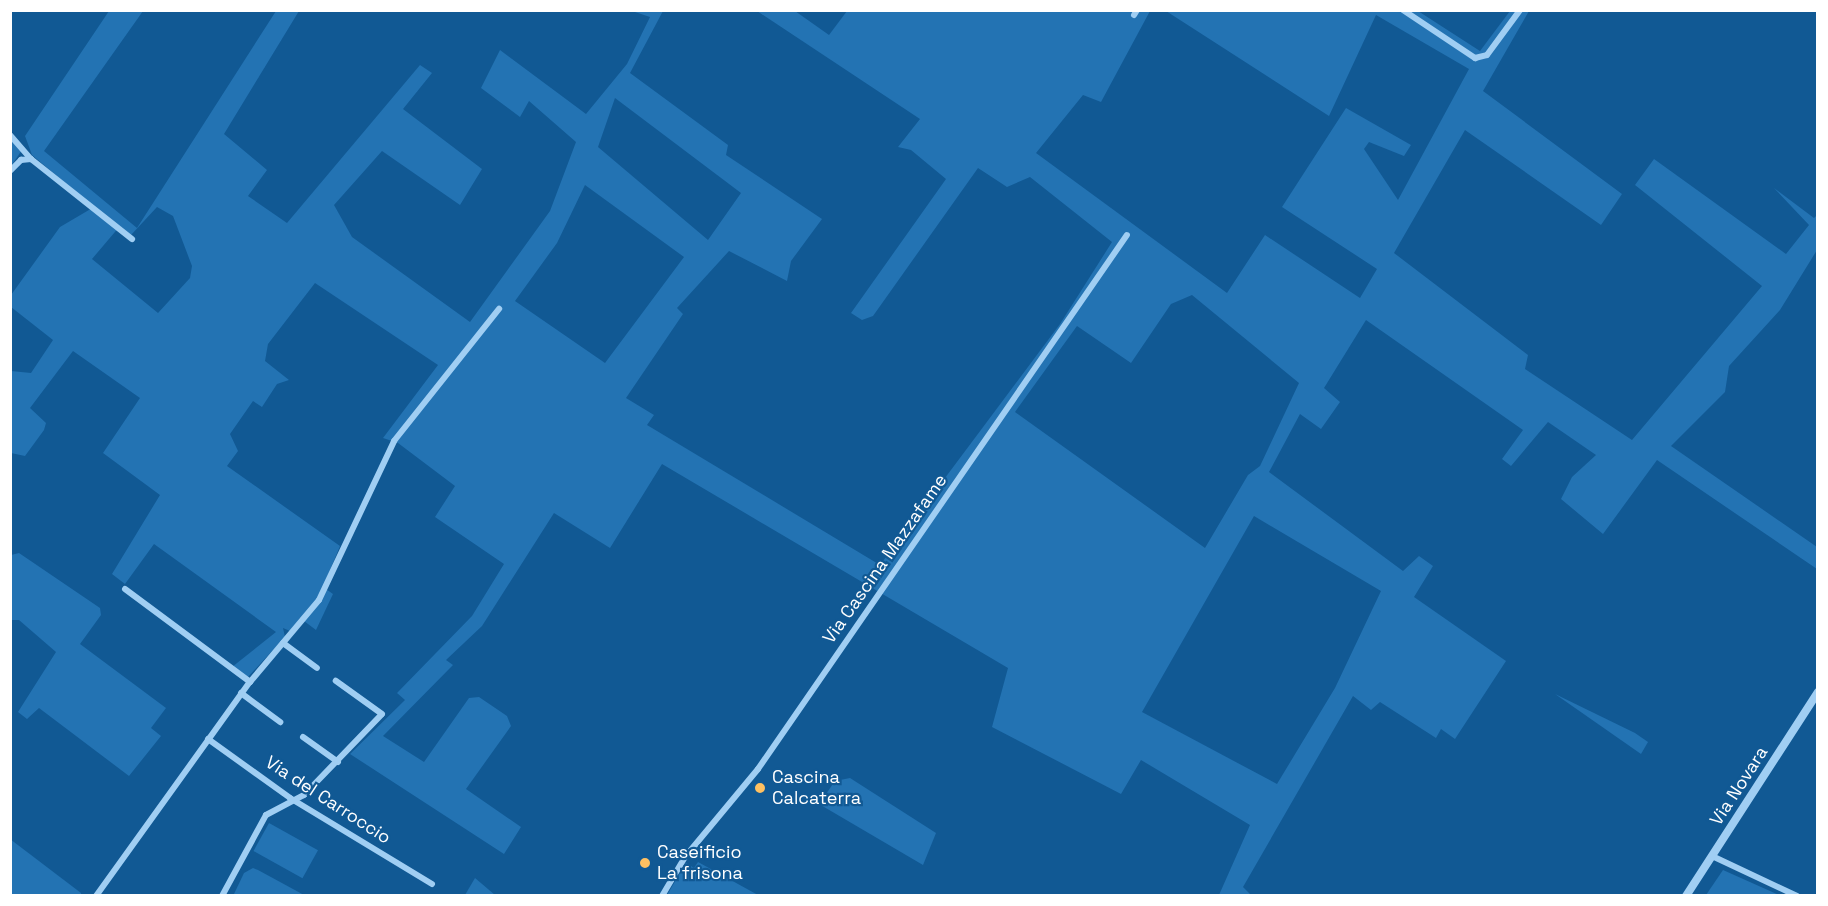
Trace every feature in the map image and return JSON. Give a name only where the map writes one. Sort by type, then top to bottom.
[{"type":"street","points":[[1403,10],[1476,58],[1487,55],[1520,10]]},
{"type":"street","points":[[10,135],[31,159],[132,239]]},
{"type":"street","points":[[10,171],[21,160],[31,159]]},
{"type":"street","name":"Via Cascina Mazzafame","points":[[662,896],[685,857],[758,769],[1127,235]]},
{"type":"street","points":[[96,896],[241,693],[321,597],[394,441],[499,309]]},
{"type":"street","points":[[125,589],[250,682]]},
{"type":"street","points":[[283,643],[317,668]]},
{"type":"street","points":[[222,896],[264,818],[293,799],[338,762],[382,714],[336,681]]},
{"type":"street","name":"Via Novara","points":[[1686,896],[1818,692]]},
{"type":"street","points":[[241,693],[280,722]]},
{"type":"street","points":[[303,737],[338,762]]},
{"type":"street","name":"Via del Carroccio","points":[[208,739],[293,799],[432,884]]},
{"type":"street","points":[[1712,855],[1797,896]]},
{"type":"shaded area","points":[[109,11],[143,11],[44,151],[137,228],[276,11],[299,11],[224,134],[267,170],[248,196],[287,223],[420,65],[432,73],[403,109],[482,169],[460,205],[382,151],[334,205],[352,237],[470,322],[550,211],[576,142],[529,101],[520,117],[481,88],[500,50],[586,114],[627,64],[650,17],[632,11],[663,11],[630,73],[728,145],[726,155],[822,219],[791,261],[787,281],[729,251],[677,308],[683,314],[626,398],[654,415],[647,425],[880,565],[1060,324],[1112,242],[1030,177],[1007,187],[978,168],[873,316],[862,320],[851,313],[946,179],[911,150],[898,147],[920,119],[757,11],[795,11],[829,35],[847,11],[1150,11],[1101,102],[1083,95],[1036,153],[1227,293],[1265,235],[1360,298],[1377,269],[1282,207],[1346,108],[1411,145],[1404,156],[1369,142],[1364,149],[1398,200],[1469,69],[1376,15],[1329,116],[1166,11],[1418,11],[1480,51],[1510,11],[1529,11],[1483,91],[1622,194],[1601,225],[1465,130],[1394,253],[1528,355],[1525,369],[1632,440],[1762,286],[1635,185],[1654,159],[1786,254],[1809,225],[1774,188],[1814,218],[1817,215],[1817,250],[1780,310],[1729,366],[1725,392],[1671,446],[1817,547],[1817,569],[1657,460],[1603,534],[1561,499],[1572,477],[1596,455],[1548,422],[1511,466],[1502,459],[1523,430],[1366,320],[1324,388],[1340,402],[1321,429],[1300,414],[1269,472],[1403,571],[1419,556],[1433,566],[1414,597],[1506,661],[1455,739],[1441,729],[1436,738],[1380,702],[1371,710],[1353,696],[1243,887],[1251,895],[1219,895],[1250,825],[1141,760],[1121,794],[992,727],[1008,668],[662,464],[610,548],[554,513],[482,626],[446,660],[453,665],[383,736],[424,762],[469,698],[479,697],[507,716],[511,726],[466,789],[521,827],[504,854],[350,754],[405,700],[397,693],[472,616],[504,564],[435,517],[455,486],[398,443],[383,438],[438,365],[315,283],[268,344],[265,361],[289,380],[277,384],[262,407],[253,401],[230,434],[238,451],[227,466],[340,546],[323,587],[333,594],[316,630],[300,618],[290,631],[283,628],[285,637],[248,677],[232,667],[276,632],[154,544],[125,584],[112,574],[160,495],[103,453],[140,398],[73,351],[30,408],[46,423],[44,430],[25,456],[11,453],[11,371],[31,373],[53,340],[11,307],[11,295],[60,227],[94,207],[32,155],[25,136]],"holes":[[[615,98],[741,193],[708,240],[598,147]],[[585,185],[684,257],[605,363],[515,301],[557,243]],[[157,207],[173,216],[192,266],[190,278],[158,313],[92,259],[120,226],[131,235]],[[1192,295],[1299,383],[1260,466],[1248,475],[1205,548],[1015,412],[1077,326],[1131,363],[1171,304]],[[1254,516],[1381,591],[1335,688],[1277,784],[1142,712]]]},
{"type":"shaded area","points":[[11,138],[22,150],[11,166]]},
{"type":"shaded area","points":[[19,553],[100,608],[101,615],[80,644],[166,708],[151,728],[161,736],[129,776],[39,708],[27,719],[18,712],[56,652],[19,620],[11,620],[11,555]]},
{"type":"shaded area","points":[[1555,694],[1635,733],[1648,742],[1641,754]]},
{"type":"shaded area","points":[[850,778],[936,833],[923,865],[819,804],[835,781]]},
{"type":"shaded area","points":[[269,823],[318,850],[302,878],[253,851]]},
{"type":"shaded area","points":[[10,839],[81,893],[81,895],[11,895]]},
{"type":"shaded area","points":[[698,862],[758,895],[667,895],[686,863],[694,868]]},
{"type":"shaded area","points":[[253,868],[304,895],[234,894],[244,873]]},
{"type":"shaded area","points":[[1723,870],[1779,895],[1706,895]]},
{"type":"shaded area","points":[[475,878],[495,895],[465,895]]},
{"type":"place","name":"Cascina Calcaterra","points":[[760,788]]},
{"type":"place","name":"Caseificio La frisona","points":[[645,863]]}]
